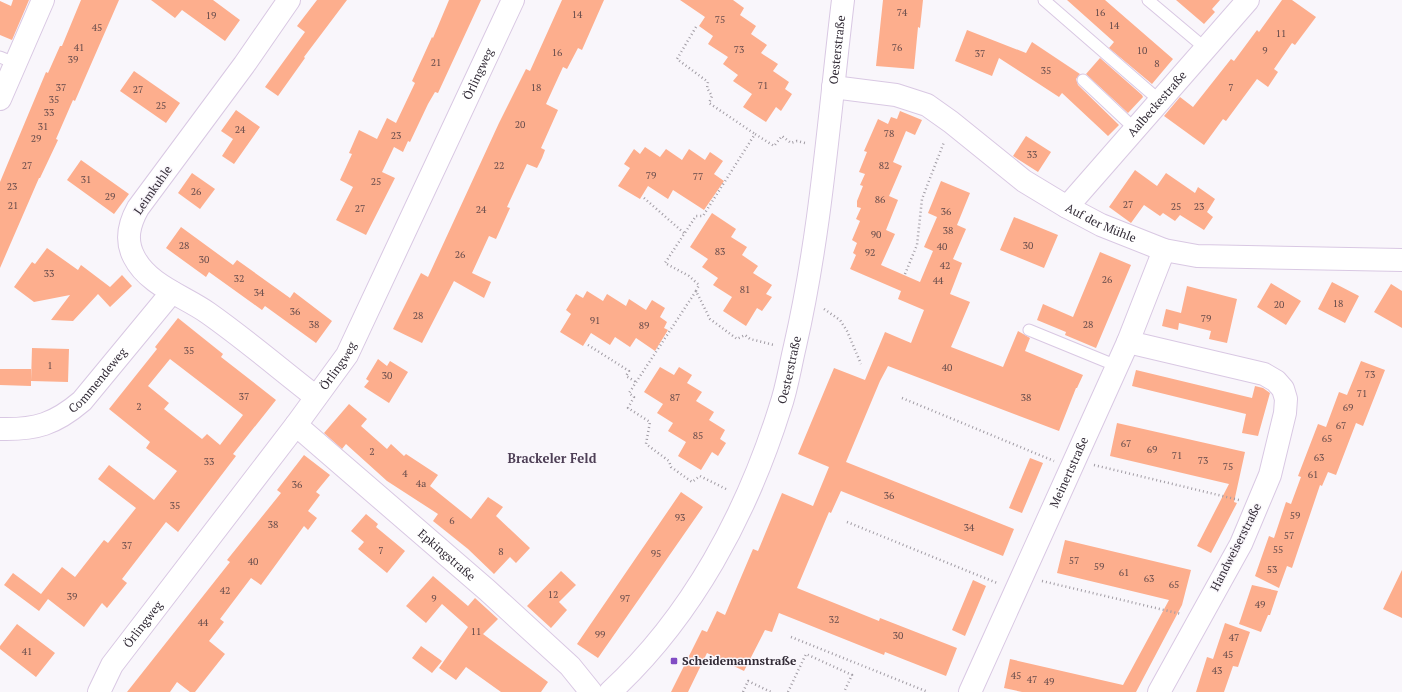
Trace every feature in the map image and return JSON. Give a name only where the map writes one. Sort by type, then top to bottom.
[{"type":"street","points":[[0,99],[8,60],[42,0]]},
{"type":"street","name":"Leimkuhle","points":[[289,0],[244,65],[138,208],[131,221],[128,234],[129,246],[134,258],[150,276],[172,292],[209,313],[316,397]]},
{"type":"street","name":"Örlingweg","points":[[99,692],[112,665],[296,425],[347,355],[513,0]]},
{"type":"street","name":"Oesterstraße","points":[[610,692],[654,646],[700,583],[731,529],[761,462],[781,407],[805,302],[818,221],[843,0]]},
{"type":"street","name":"Aalbeckestraße","points":[[1067,207],[1134,128],[1248,0]]},
{"type":"street","name":"Auf der Mühle","points":[[833,87],[896,95],[927,105],[1024,181],[1067,207],[1101,225],[1164,250],[1197,256],[1402,260]]},
{"type":"street","name":"Meinertstraße","points":[[970,692],[1128,342],[1164,250]]},
{"type":"street","name":"Commendeweg","points":[[0,429],[32,428],[51,423],[68,413],[87,395],[172,292]]},
{"type":"street","name":"Handweiserstraße","points":[[1128,342],[1264,374],[1276,381],[1283,390],[1286,399],[1282,428],[1270,475],[1259,504],[1240,544],[1159,692]]},
{"type":"street","name":"Epkingstraße","points":[[296,425],[487,590],[565,661],[591,692]]},
{"type":"lane","points":[[1044,0],[1159,100]]},
{"type":"lane","points":[[1148,0],[1205,48]]},
{"type":"lane","points":[[1082,80],[1134,128]]},
{"type":"lane","points":[[1029,330],[1117,366]]},
{"type":"path","points":[[696,27],[676,59],[708,82],[708,88],[712,96],[709,102],[774,146],[782,136],[791,143],[797,141],[805,143]]},
{"type":"path","points":[[905,274],[916,245],[922,199],[945,138],[954,125]]},
{"type":"path","name":"Oesterstraße","points":[[756,134],[703,216],[696,216],[665,263],[689,276],[699,284],[696,291],[710,319],[737,339],[745,335],[750,339],[774,345]]},
{"type":"path","points":[[644,198],[684,233]]},
{"type":"path","points":[[696,291],[629,393],[634,397],[628,408],[650,422],[646,444],[669,461],[671,467],[692,482],[700,476],[726,489]]},
{"type":"path","points":[[824,309],[840,320],[847,331],[861,364]]},
{"type":"path","points":[[588,345],[629,371],[626,376],[636,382]]},
{"type":"path","points":[[902,398],[1062,464]]},
{"type":"path","points":[[1086,463],[1259,504]]},
{"type":"path","points":[[847,522],[999,584]]},
{"type":"path","points":[[1041,580],[1199,619]]},
{"type":"path","points":[[791,637],[928,692]]},
{"type":"path","points":[[788,692],[806,654],[852,676],[844,692]]},
{"type":"path","points":[[742,692],[748,681],[771,692]]},
{"type":"building","points":[[13,0],[29,0],[12,40],[0,35],[0,1],[11,6]]},
{"type":"building","points":[[81,0],[119,0],[75,101],[73,100],[56,139],[58,140],[39,178],[0,268],[0,182],[46,72],[48,73],[60,46],[62,46]]},
{"type":"building","points":[[151,0],[213,0],[240,20],[225,41],[182,10],[175,18]]},
{"type":"building","points":[[317,0],[347,0],[304,57],[305,58],[278,96],[265,87],[305,32],[297,26]]},
{"type":"building","points":[[449,0],[481,0],[438,93],[435,92],[428,104],[410,142],[408,141],[403,152],[394,147],[382,172],[395,178],[366,235],[336,220],[353,187],[340,180],[352,154],[349,153],[359,130],[377,139],[387,118],[396,123],[415,83],[412,81],[432,37],[433,38]]},
{"type":"building","points":[[562,0],[604,0],[582,50],[578,48],[567,69],[563,67],[546,104],[558,110],[541,148],[545,150],[542,158],[537,168],[527,164],[507,207],[510,208],[496,239],[489,236],[472,273],[491,282],[484,298],[454,281],[422,343],[393,329],[421,273],[428,277],[499,123],[526,69],[530,71]]},
{"type":"building","points":[[680,0],[733,0],[744,8],[740,15],[756,26],[751,34],[767,45],[761,53],[778,64],[773,71],[789,82],[785,89],[792,94],[781,111],[776,107],[766,122],[743,107],[752,94],[733,81],[738,75],[723,64],[728,57],[708,44],[713,36],[699,26],[705,17]]},
{"type":"building","points":[[883,0],[923,0],[920,28],[918,27],[914,69],[876,66]]},
{"type":"building","points":[[1067,0],[1105,0],[1173,59],[1152,84],[1109,48],[1114,42]]},
{"type":"building","points":[[1176,0],[1220,0],[1212,9],[1215,12],[1204,24]]},
{"type":"building","points":[[1282,0],[1292,0],[1316,17],[1295,45],[1292,43],[1274,69],[1278,72],[1268,87],[1257,79],[1226,121],[1223,119],[1204,145],[1164,116],[1180,97],[1193,107],[1231,59],[1234,61],[1257,30],[1259,32]]},
{"type":"building","points":[[967,30],[1026,53],[1032,42],[1080,74],[1076,79],[1078,85],[1119,125],[1108,136],[1062,93],[1059,97],[999,58],[992,76],[955,61]]},
{"type":"building","points":[[1100,58],[1142,95],[1143,97],[1128,113],[1086,74]]},
{"type":"building","points":[[134,71],[180,103],[166,123],[120,91]]},
{"type":"building","points":[[236,110],[260,127],[234,164],[222,156],[233,139],[221,131]]},
{"type":"building","points":[[900,111],[922,120],[915,135],[906,131],[893,162],[902,166],[889,196],[898,200],[886,230],[895,234],[881,265],[920,282],[933,251],[924,247],[937,217],[928,213],[941,181],[970,193],[957,225],[966,229],[953,259],[962,263],[950,294],[970,302],[951,347],[1003,367],[1018,331],[1030,338],[1025,351],[1083,375],[1076,388],[1059,431],[888,366],[880,381],[846,462],[1014,529],[1003,556],[841,491],[831,513],[829,512],[797,588],[879,621],[880,618],[957,648],[946,676],[885,652],[884,655],[779,613],[772,632],[765,630],[744,671],[707,653],[688,692],[671,692],[702,630],[707,632],[717,611],[725,615],[753,549],[758,551],[782,493],[813,506],[829,467],[798,454],[834,368],[865,380],[885,332],[911,343],[924,310],[898,299],[901,291],[850,269],[856,255],[853,253],[857,243],[852,240],[860,221],[856,219],[861,208],[857,207],[857,201],[863,186],[860,185],[865,174],[859,172],[867,152],[864,151],[878,119],[888,124],[891,117],[897,119]]},
{"type":"building","points":[[1026,136],[1051,152],[1038,172],[1013,156]]},
{"type":"building","points":[[645,147],[660,157],[666,149],[682,160],[689,149],[705,160],[710,152],[723,161],[714,174],[724,181],[704,210],[673,190],[668,199],[648,186],[640,199],[618,186],[630,168],[624,164],[634,149],[640,154]]},
{"type":"building","points":[[81,160],[129,194],[114,214],[67,180]]},
{"type":"building","points":[[1135,170],[1157,186],[1166,173],[1195,193],[1198,187],[1215,199],[1207,212],[1213,217],[1204,230],[1180,215],[1175,221],[1163,213],[1160,216],[1144,205],[1131,223],[1109,207]]},
{"type":"building","points":[[192,173],[215,189],[200,209],[178,193]]},
{"type":"building","points":[[712,213],[736,229],[731,237],[747,247],[742,255],[758,266],[753,273],[772,285],[766,294],[772,297],[762,311],[757,308],[746,326],[723,311],[732,297],[713,285],[718,278],[702,267],[708,259],[690,247]]},
{"type":"building","points":[[1014,217],[1058,235],[1044,268],[1000,250]]},
{"type":"building","points":[[181,227],[233,265],[237,260],[290,298],[294,292],[332,321],[316,343],[265,306],[262,310],[209,272],[206,277],[166,248]]},
{"type":"building","points":[[47,248],[78,270],[81,265],[110,287],[122,275],[132,286],[110,307],[98,294],[73,321],[51,320],[70,295],[34,302],[14,287],[32,262],[35,264]]},
{"type":"building","points":[[1100,252],[1131,265],[1096,348],[1065,335],[1066,332],[1037,320],[1043,304],[1073,317]]},
{"type":"building","points":[[1332,282],[1359,296],[1345,323],[1318,309]]},
{"type":"building","points":[[1271,283],[1301,301],[1286,325],[1257,307]]},
{"type":"building","points":[[1391,284],[1402,291],[1402,328],[1374,312]]},
{"type":"building","points":[[1187,286],[1237,299],[1227,343],[1209,339],[1211,331],[1179,323],[1178,330],[1162,326],[1166,309],[1181,313]]},
{"type":"building","points":[[587,291],[603,301],[607,294],[626,306],[629,299],[646,310],[652,300],[665,308],[660,317],[667,322],[664,328],[668,330],[655,351],[636,338],[630,347],[615,337],[610,345],[591,333],[583,346],[560,332],[571,314],[566,310],[576,294],[583,298]]},
{"type":"building","points":[[178,318],[223,354],[221,357],[276,400],[233,454],[236,456],[178,532],[166,522],[122,579],[127,583],[107,608],[102,603],[84,627],[48,599],[39,611],[4,585],[13,573],[41,594],[62,567],[75,577],[104,540],[108,543],[136,508],[98,479],[109,465],[154,500],[177,471],[146,448],[150,442],[109,409],[157,349],[155,347]],"holes":[[[170,359],[243,415],[220,445],[207,434],[202,439],[164,409],[169,403],[148,386]]]},
{"type":"building","points":[[32,348],[69,349],[68,382],[31,381]]},
{"type":"building","points":[[378,359],[387,366],[390,361],[408,372],[389,403],[364,387],[369,381],[366,379]]},
{"type":"building","points":[[1361,361],[1385,370],[1363,426],[1356,423],[1336,475],[1328,472],[1322,486],[1320,485],[1292,568],[1287,566],[1279,588],[1255,576],[1269,536],[1274,538],[1286,502],[1291,504],[1301,477],[1298,476],[1318,424],[1326,427],[1339,392],[1347,395]]},
{"type":"building","points":[[660,367],[674,375],[679,367],[692,375],[687,383],[702,392],[696,401],[714,412],[709,420],[725,430],[720,439],[726,443],[718,456],[712,452],[701,470],[678,456],[686,442],[668,431],[673,423],[657,413],[663,404],[644,392]]},
{"type":"building","points":[[0,369],[31,369],[31,386],[0,385]]},
{"type":"building","points":[[1136,370],[1252,398],[1255,386],[1263,388],[1270,393],[1258,436],[1242,433],[1246,414],[1132,386]]},
{"type":"building","points":[[349,404],[367,419],[361,426],[387,449],[391,444],[404,456],[406,454],[438,475],[430,486],[471,519],[488,497],[503,507],[496,516],[530,548],[516,563],[510,557],[494,574],[468,549],[433,521],[438,514],[387,481],[346,444],[342,449],[324,433]]},
{"type":"building","points":[[1117,423],[1245,452],[1234,502],[1237,503],[1211,553],[1197,546],[1229,484],[1110,456]]},
{"type":"building","points":[[304,455],[330,475],[316,492],[320,495],[308,511],[317,518],[308,530],[304,526],[261,585],[251,578],[220,619],[224,622],[209,641],[225,654],[195,692],[190,692],[177,682],[170,692],[127,692],[230,562],[227,560],[281,493],[277,490]]},
{"type":"building","points":[[1030,458],[1043,463],[1022,513],[1009,508]]},
{"type":"building","points":[[681,492],[703,507],[598,658],[577,644]]},
{"type":"building","points":[[366,514],[378,524],[376,527],[405,551],[387,573],[358,549],[364,542],[351,531]]},
{"type":"building","points":[[1065,540],[1191,570],[1182,605],[1136,692],[1022,692],[1004,688],[1010,659],[1123,685],[1169,600],[1057,573]]},
{"type":"building","points":[[1402,570],[1402,618],[1383,609]]},
{"type":"building","points":[[561,571],[576,585],[559,602],[567,610],[551,628],[527,606]]},
{"type":"building","points":[[433,576],[468,606],[475,598],[498,619],[483,634],[548,682],[541,692],[501,692],[466,667],[456,680],[439,668],[468,627],[442,604],[426,623],[406,606]]},
{"type":"building","points":[[973,580],[986,586],[965,636],[952,630]]},
{"type":"building","points":[[1252,585],[1278,591],[1270,615],[1268,615],[1261,632],[1239,624]]},
{"type":"building","points":[[1225,623],[1250,632],[1238,667],[1233,666],[1224,692],[1196,692],[1207,657],[1213,659]]},
{"type":"building","points":[[17,624],[55,653],[36,677],[0,649],[0,646]]},
{"type":"building","points":[[421,646],[442,661],[432,673],[412,658]]},
{"type":"place","name":"Scheidemannstraße","points":[[674,661]]},
{"type":"district","name":"Brackeler Feld","points":[[552,458]]}]
